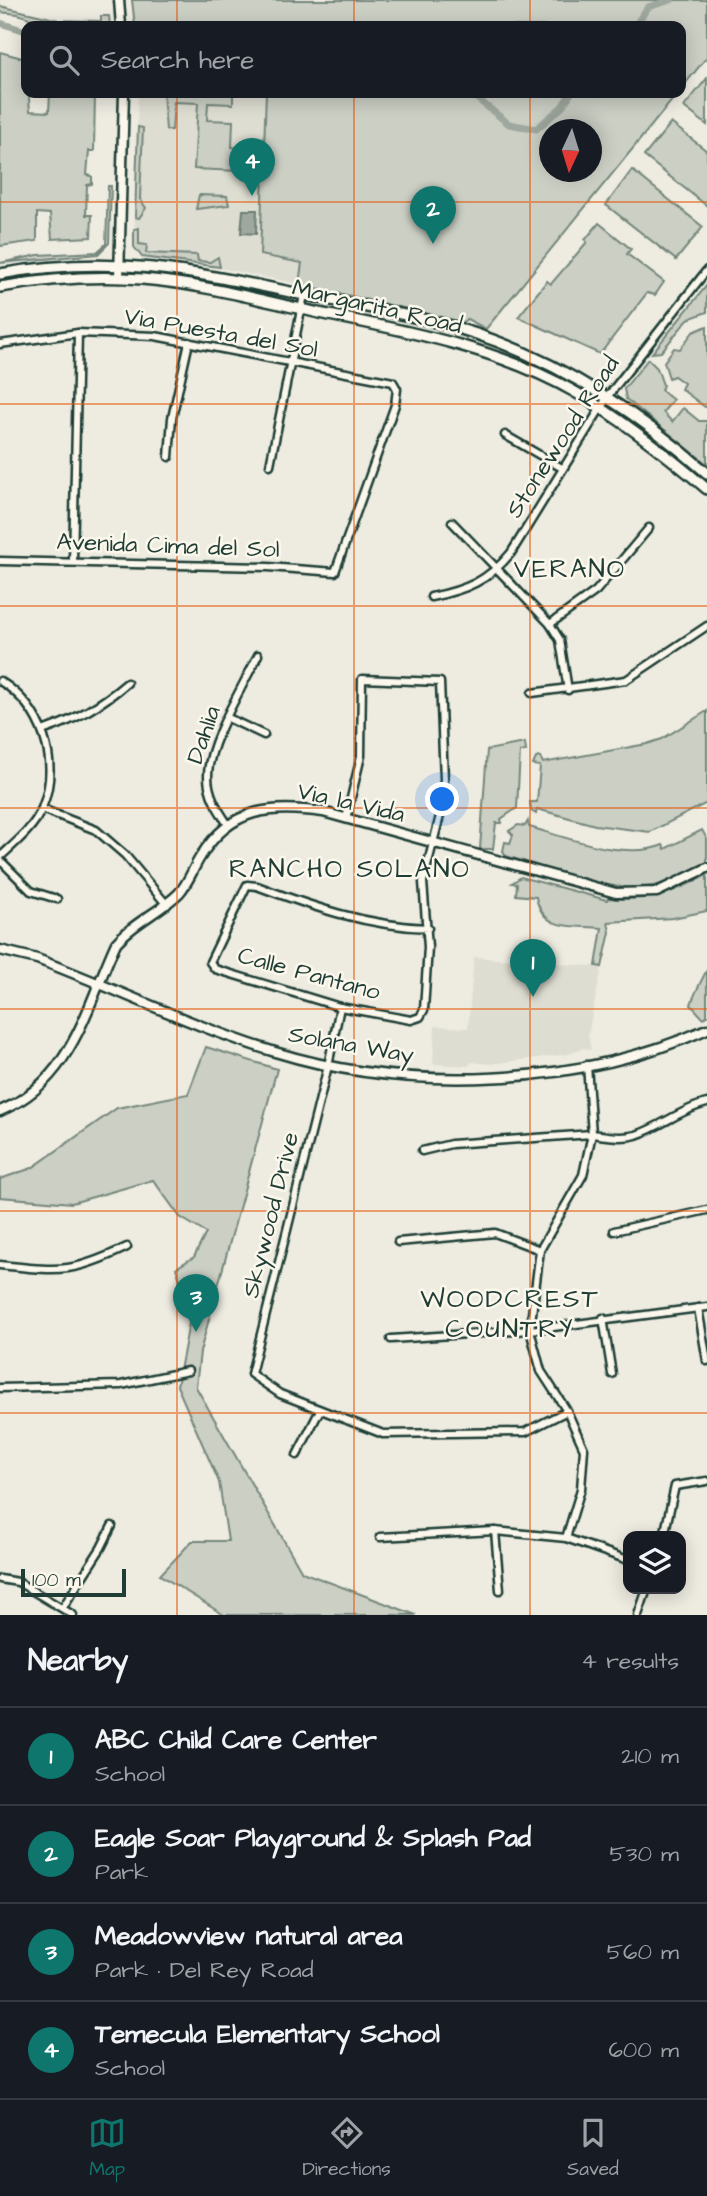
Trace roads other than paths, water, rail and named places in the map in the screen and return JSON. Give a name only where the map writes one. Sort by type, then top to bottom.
[{"type":"main road","name":"Margarita Road","points":[[0,274],[86,263],[119,263],[183,270],[469,332],[551,365],[608,396],[707,473]]},
{"type":"main road","name":"Margarita Road","points":[[0,288],[74,278],[119,278],[190,286],[470,348],[542,376],[600,408],[669,457],[707,489]]},
{"type":"street","points":[[119,0],[121,21]]},
{"type":"street","points":[[119,278],[124,98]]},
{"type":"street","name":"Stonewood Road","points":[[431,597],[460,591],[481,582],[510,554],[608,396],[707,270]]},
{"type":"street","points":[[270,465],[304,295]]},
{"type":"street","points":[[73,562],[78,333]]},
{"type":"street","name":"Via Puesta del Sol","points":[[0,345],[78,333],[155,336],[393,382],[397,389],[395,405],[335,572]]},
{"type":"street","points":[[169,457],[172,418],[189,342]]},
{"type":"street","points":[[505,435],[562,468]]},
{"type":"street","points":[[453,522],[550,624],[560,640],[568,690]]},
{"type":"street","points":[[550,624],[596,591],[649,528]]},
{"type":"street","name":"Avenida Cima del Sol","points":[[0,561],[268,567],[335,572]]},
{"type":"street","points":[[532,694],[626,680],[707,626]]},
{"type":"street","name":"Dahlia","points":[[229,826],[215,806],[208,775],[216,744],[258,655]]},
{"type":"street","points":[[346,819],[361,756],[362,679],[440,682],[444,779],[442,808],[423,882],[428,928]]},
{"type":"street","points":[[0,681],[23,699],[44,730],[48,781],[42,810],[0,859],[31,891],[57,899]]},
{"type":"street","points":[[44,730],[72,721],[101,704],[127,683]]},
{"type":"street","points":[[228,718],[264,735]]},
{"type":"street","name":"Via la Vida","points":[[0,1111],[39,1089],[68,1055],[98,982],[116,943],[124,933],[167,905],[185,887],[200,856],[213,839],[246,814],[267,808],[301,809],[595,888],[631,895],[657,892],[707,868]]},
{"type":"street","points":[[42,810],[96,831],[125,855],[167,905]]},
{"type":"street","name":"Calle Pantano","points":[[247,885],[257,886],[316,908],[390,927],[428,928],[424,1010],[420,1017],[411,1020],[340,1007],[215,968],[210,962],[212,952],[247,885]]},
{"type":"street","name":"Solana Way","points":[[0,950],[37,959],[275,1052],[328,1066],[405,1076],[480,1078],[587,1065],[627,1057],[707,1029]]},
{"type":"street","name":"Skywood Drive","points":[[320,1410],[280,1394],[251,1374],[328,1066],[340,1007]]},
{"type":"street","points":[[566,1538],[581,1489],[584,1449],[567,1411],[541,1371],[530,1330],[540,1250],[583,1175],[592,1134],[587,1065]]},
{"type":"street","points":[[422,1151],[451,1144],[592,1134],[636,1135],[693,1106],[707,1103]]},
{"type":"street","points":[[614,1231],[707,1210]]},
{"type":"street","points":[[398,1242],[495,1233],[540,1250]]},
{"type":"street","points":[[0,1265],[60,1270],[79,1268],[127,1247]]},
{"type":"street","points":[[390,1339],[530,1330],[603,1318],[707,1307]]},
{"type":"street","points":[[698,1308],[707,1361]]},
{"type":"street","points":[[603,1318],[612,1374]]},
{"type":"street","points":[[0,1388],[121,1385],[188,1371]]},
{"type":"street","points":[[297,1455],[320,1410],[383,1434],[525,1432],[567,1411]]},
{"type":"street","points":[[665,1531],[675,1486],[707,1481]]},
{"type":"street","points":[[63,1607],[112,1526]]},
{"type":"street","points":[[495,1531],[500,1590]]},
{"type":"street","points":[[380,1537],[495,1531],[566,1538],[623,1558]]},
{"type":"street","points":[[0,1579],[18,1582],[73,1615]]},
{"type":"street","points":[[638,1615],[644,1594]]},
{"type":"waterway","points":[[638,21],[648,7],[671,0]]},
{"type":"waterway","points":[[0,23],[21,29]]},
{"type":"waterway","points":[[476,98],[509,124],[536,129],[562,107],[568,98]]},
{"type":"place","name":"Temecula Elementary School","points":[[252,196]]},
{"type":"place","name":"Eagle Soar Playground & Splash Pad","points":[[433,244]]},
{"type":"place","name":"ABC Child Care Center","points":[[533,997]]},
{"type":"place","name":"Meadowview natural area","points":[[196,1332]]},
{"type":"district","name":"VERANO","points":[[570,569]]},
{"type":"district","name":"RANCHO SOLANO","points":[[350,869]]},
{"type":"district","name":"WOODCREST COUNTRY","points":[[510,1314]]}]
